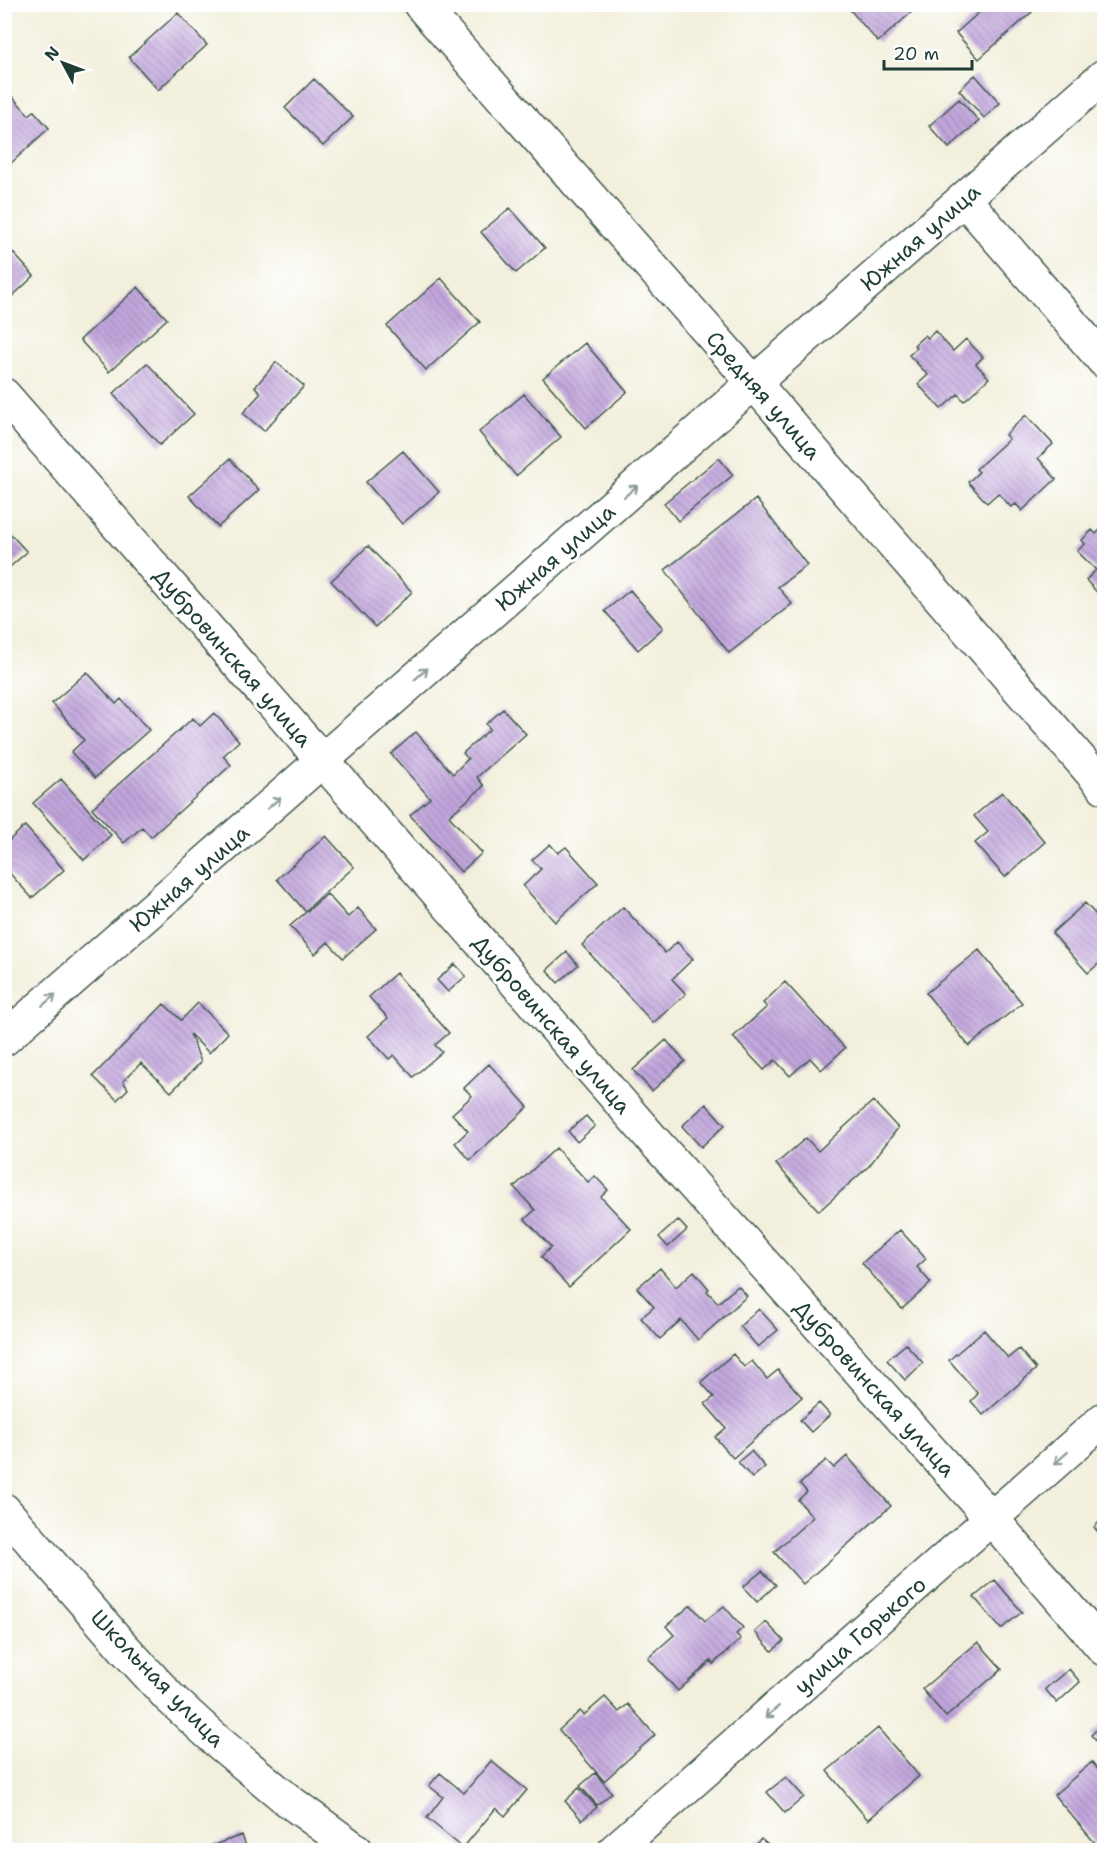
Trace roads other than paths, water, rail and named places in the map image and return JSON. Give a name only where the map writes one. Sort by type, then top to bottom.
[{"type":"street","name":"Средняя улица","points":[[420,4],[754,383],[1104,787]]},
{"type":"street","name":"Южная улица","points":[[4,1039],[1104,76]]},
{"type":"street","points":[[964,199],[1104,361]]},
{"type":"street","name":"Дубровинская улица","points":[[4,395],[662,1150],[992,1519],[1104,1649]]},
{"type":"street","name":"улица Горького","points":[[615,1851],[1104,1419]]},
{"type":"street","name":"Школьная улица","points":[[4,1510],[169,1697],[289,1802],[356,1851]]}]
